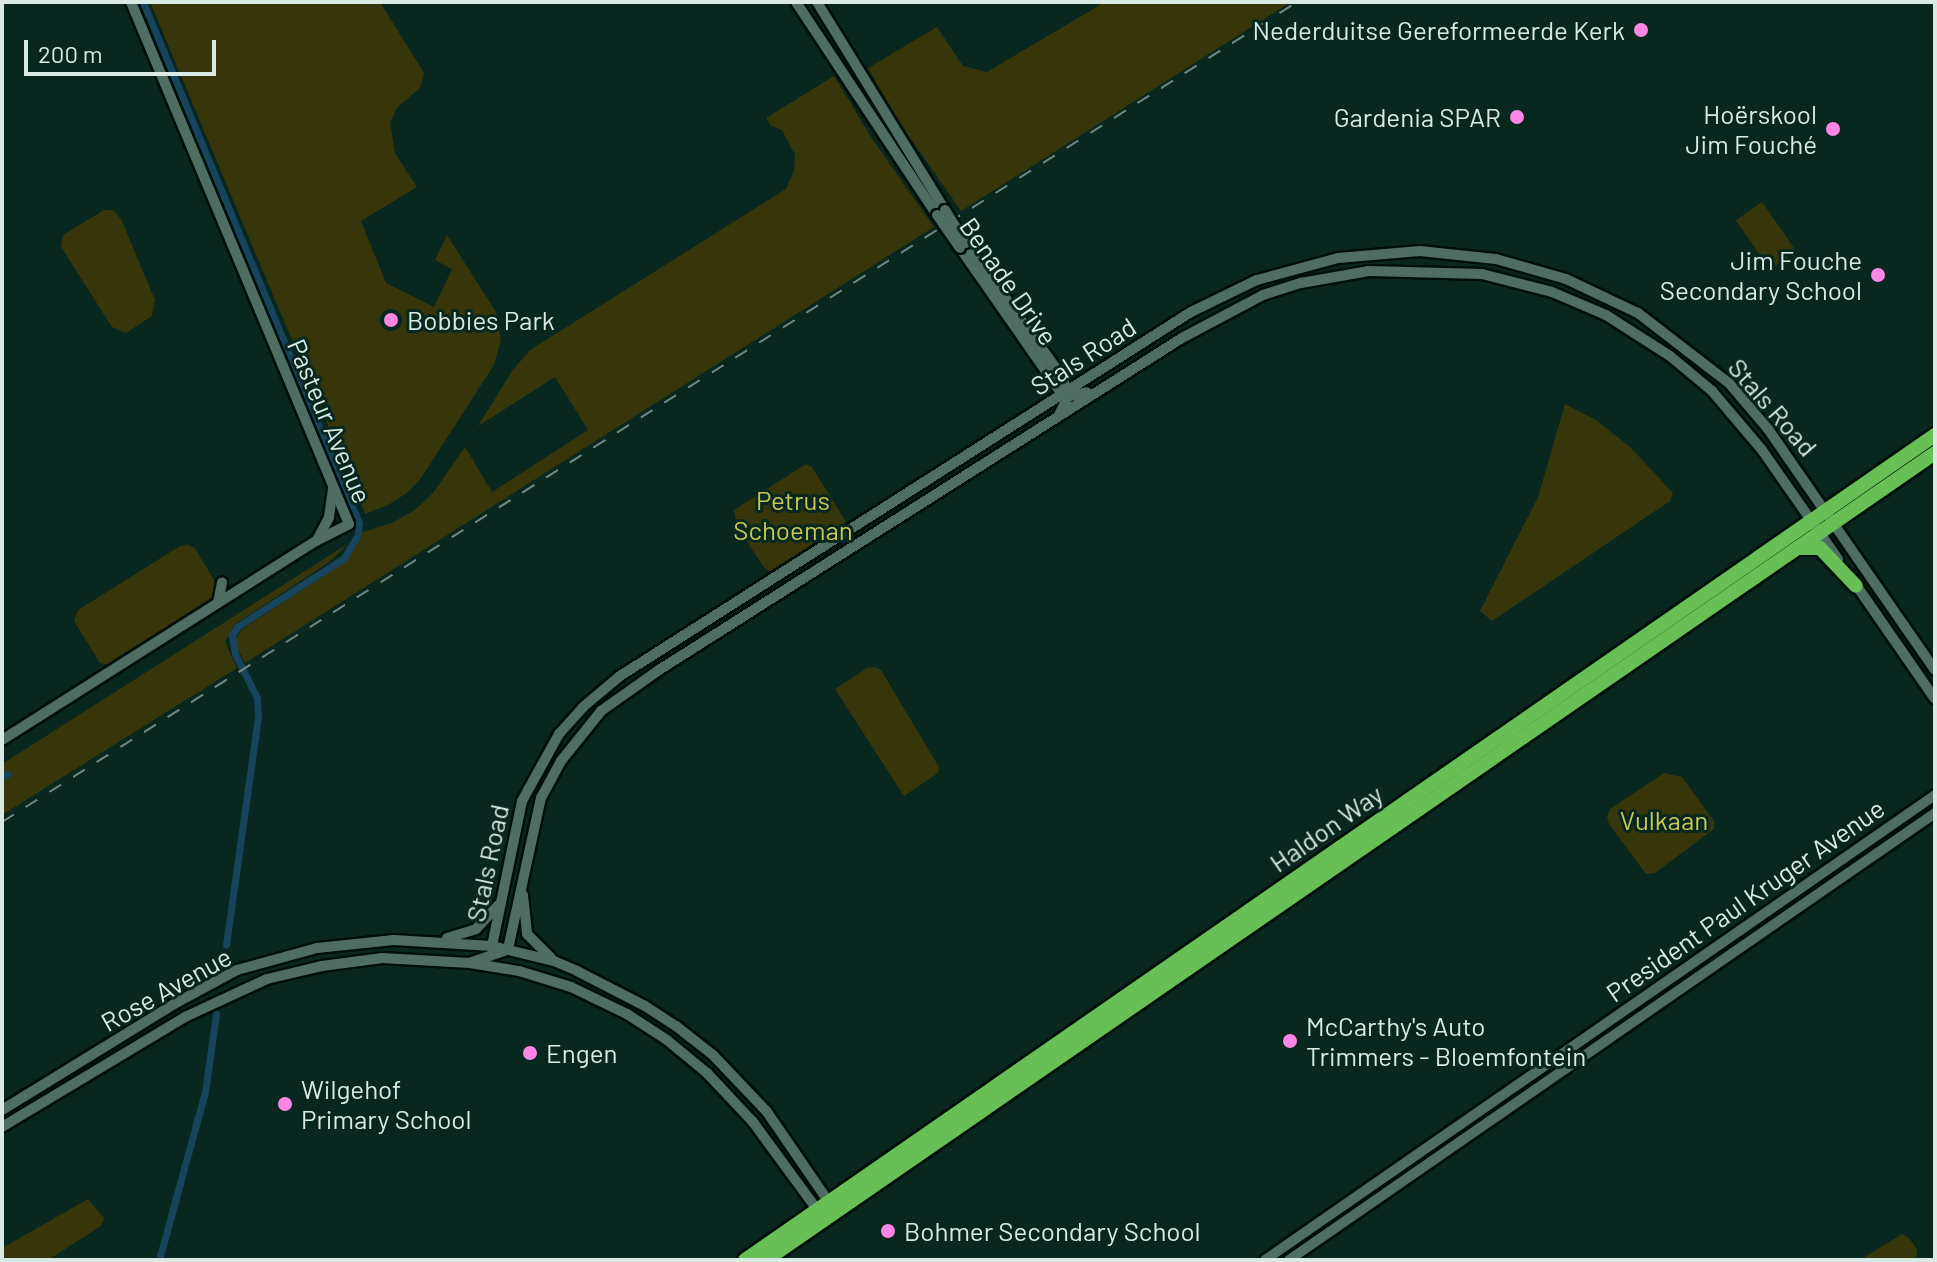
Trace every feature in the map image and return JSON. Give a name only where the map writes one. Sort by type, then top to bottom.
[{"type":"highway","name":"Haldon Way","points":[[1831,516],[1935,435]]},
{"type":"highway","name":"Haldon Way","points":[[745,1260],[886,1170],[1816,526],[1935,453]]},
{"type":"highway","name":"Haldon Way","points":[[1723,590],[1797,548],[1816,526]]},
{"type":"highway","points":[[1797,548],[1820,548],[1856,586]]},
{"type":"highway","name":"Haldon Way","points":[[766,1260],[826,1211]]},
{"type":"street","name":"Pasteur Avenue","points":[[2,740],[316,541],[349,524],[131,2]]},
{"type":"street","name":"Benade Drive","points":[[796,2],[835,64],[941,212],[1036,358],[1066,393]]},
{"type":"street","name":"Benade Drive","points":[[817,2],[941,212]]},
{"type":"street","points":[[835,64],[849,55]]},
{"type":"street","name":"Benade Drive","points":[[963,245],[1060,374],[1066,393]]},
{"type":"street","name":"Stals Road","points":[[494,950],[522,801],[546,752],[583,707],[620,676],[1227,293],[1285,271],[1338,258],[1420,251],[1496,259],[1582,286],[1638,313],[1681,343],[1729,383],[1777,440],[1935,670]]},
{"type":"street","name":"Stals Road","points":[[508,949],[541,798],[561,761],[601,711],[676,659],[1135,367],[1219,317],[1263,295],[1338,275],[1396,270],[1482,274],[1514,281],[1552,292],[1606,315],[1670,356],[1712,391],[1733,414],[1816,526],[1935,699]]},
{"type":"street","points":[[1024,422],[1049,393],[1046,375],[1036,358]]},
{"type":"street","points":[[1056,418],[1064,409],[1066,393],[1078,397],[1135,367]]},
{"type":"street","points":[[1060,374],[1074,381],[1097,373]]},
{"type":"street","points":[[974,453],[982,465]]},
{"type":"street","points":[[955,465],[962,478]]},
{"type":"street","points":[[316,541],[332,505],[334,483]]},
{"type":"street","points":[[909,494],[917,506]]},
{"type":"street","points":[[891,505],[899,518]]},
{"type":"street","points":[[862,524],[871,535]]},
{"type":"street","points":[[846,534],[854,546]]},
{"type":"street","points":[[778,576],[786,589]]},
{"type":"street","points":[[217,605],[223,593],[222,582]]},
{"type":"street","points":[[761,587],[771,599]]},
{"type":"street","points":[[666,646],[676,659]]},
{"type":"street","points":[[650,657],[659,670]]},
{"type":"street","points":[[546,752],[561,761]]},
{"type":"street","name":"President Paul Kruger Avenue","points":[[1265,1260],[1935,795]]},
{"type":"street","name":"President Paul Kruger Avenue","points":[[1289,1260],[1935,813]]},
{"type":"street","points":[[522,881],[527,934],[554,961]]},
{"type":"street","points":[[433,940],[476,929],[502,898]]},
{"type":"street","points":[[1730,937],[1739,948]]},
{"type":"street","name":"Rose Avenue","points":[[2,1110],[231,973],[317,948],[379,941],[433,940],[494,950],[508,949],[554,961],[645,1006],[713,1055],[767,1112],[826,1211]]},
{"type":"street","points":[[379,941],[382,958]]},
{"type":"street","points":[[357,943],[360,961]]},
{"type":"street","points":[[336,945],[341,963]]},
{"type":"street","points":[[317,948],[322,966]]},
{"type":"street","points":[[470,963],[494,950],[519,971]]},
{"type":"street","name":"Rose Avenue","points":[[2,1127],[224,996],[267,979],[322,966],[382,958],[470,963],[519,971],[590,995],[627,1014],[686,1054],[753,1122],[826,1211]]},
{"type":"street","points":[[231,973],[240,990]]},
{"type":"street","points":[[216,981],[224,996]]},
{"type":"street","points":[[129,1032],[138,1045]]},
{"type":"street","points":[[110,1045],[118,1058]]},
{"type":"green space","points":[[150,2],[380,2],[424,73],[420,88],[397,108],[390,122],[395,153],[417,187],[361,221],[386,283],[434,307],[452,269],[435,260],[447,235],[496,312],[501,340],[494,365],[421,478],[407,493],[388,505],[365,514]]},
{"type":"green space","points":[[1105,2],[1291,2],[961,211],[897,119],[868,68],[937,27],[963,66],[987,72]]},
{"type":"green space","points":[[834,76],[871,137],[934,227],[245,663],[234,642],[242,629],[348,560],[362,532],[392,523],[415,510],[433,493],[465,447],[492,492],[588,430],[555,377],[478,426],[512,371],[530,350],[786,189],[794,171],[795,155],[782,130],[770,125],[766,118]]},
{"type":"green space","points":[[1762,202],[1796,251],[1770,270],[1736,220]]},
{"type":"green space","points":[[104,210],[113,210],[121,219],[155,300],[152,316],[126,333],[112,327],[61,247],[63,235]]},
{"type":"green space","points":[[1565,404],[1596,420],[1630,447],[1673,493],[1670,501],[1492,621],[1480,611],[1538,497]]},
{"type":"green space","name":"Petrus Schoeman","points":[[806,464],[812,467],[846,522],[772,572],[765,569],[737,526],[734,510]]},
{"type":"green space","points":[[349,543],[328,563],[235,624],[225,642],[237,668],[2,815],[2,764]]},
{"type":"green space","points":[[180,546],[195,548],[217,585],[213,602],[114,666],[100,663],[74,621],[78,610]]},
{"type":"green space","points":[[867,668],[881,670],[939,767],[938,773],[904,796],[835,689]]},
{"type":"green space","name":"Vulkaan","points":[[1664,773],[1682,777],[1714,821],[1714,829],[1655,873],[1646,874],[1609,824],[1607,816],[1610,809]]},
{"type":"green space","points":[[88,1199],[104,1218],[101,1226],[48,1260],[2,1260],[2,1248]]},
{"type":"green space","points":[[1902,1234],[1917,1249],[1916,1260],[1860,1260]]},
{"type":"waterway","points":[[143,2],[359,523],[358,534],[344,558],[238,626],[232,635],[235,654],[257,698],[258,717],[226,945]]},
{"type":"waterway","points":[[2,777],[7,774]]},
{"type":"waterway","points":[[159,1260],[205,1092],[216,1014]]},
{"type":"railway","points":[[2,822],[1297,2]]},
{"type":"place","name":"Nederduitse Gereformeerde Kerk","points":[[1641,30]]},
{"type":"place","name":"Gardenia SPAR","points":[[1517,117]]},
{"type":"place","name":"Hoërskool Jim Fouché","points":[[1833,129]]},
{"type":"place","name":"Jim Fouche Secondary School","points":[[1878,275]]},
{"type":"place","name":"Bobbies Park","points":[[391,320]]},
{"type":"place","name":"McCarthy's Auto Trimmers - Bloemfontein","points":[[1290,1041]]},
{"type":"place","name":"Engen","points":[[530,1053]]},
{"type":"place","name":"Wilgehof Primary School","points":[[285,1104]]},
{"type":"place","name":"Bohmer Secondary School","points":[[888,1231]]}]
